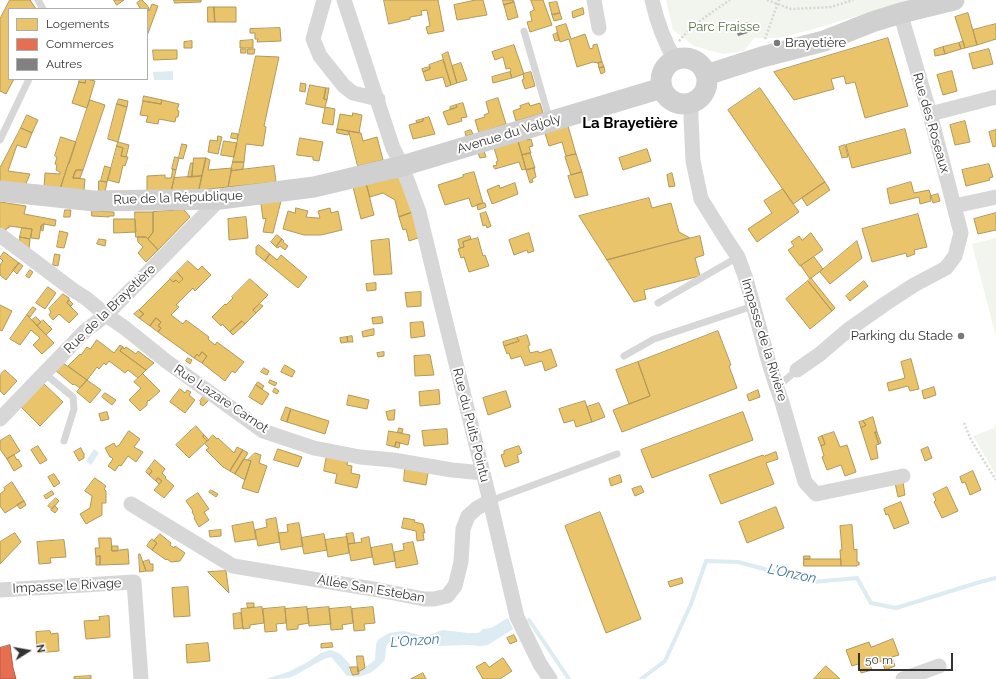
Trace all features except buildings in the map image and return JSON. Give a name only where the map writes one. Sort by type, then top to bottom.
[{"type":"main road","points":[[706,75],[762,57],[824,41],[872,22],[901,13],[954,0]]},
{"type":"main road","points":[[672,54],[697,63],[706,75],[705,90],[697,100],[691,103],[677,103],[670,100],[662,88],[662,75],[669,64],[672,54]]},
{"type":"main road","name":"Avenue du Valjoly","points":[[402,166],[662,88]]},
{"type":"main road","name":"Rue de la République","points":[[0,191],[94,201],[220,199],[314,188],[402,166]]},
{"type":"street","points":[[324,0],[314,39],[320,56],[344,86],[353,93],[378,99]]},
{"type":"street","name":"Rue du Puits Pointu","points":[[344,0],[393,148],[402,166],[419,212],[490,501],[516,617],[540,664],[550,679]]},
{"type":"street","points":[[594,0],[599,28]]},
{"type":"street","points":[[652,0],[656,18],[672,54]]},
{"type":"street","name":"Rue des Roseaux","points":[[797,370],[820,354],[848,330],[885,304],[914,285],[946,268],[955,256],[961,233],[930,114],[901,13]]},
{"type":"street","points":[[930,114],[996,97]]},
{"type":"street","name":"Impasse de la Rivière","points":[[691,103],[693,161],[701,199],[738,257],[746,279],[805,482],[816,494],[903,476]]},
{"type":"street","points":[[954,206],[996,196]]},
{"type":"street","name":"Rue de la Brayetière","points":[[0,419],[85,331],[106,315],[220,199]]},
{"type":"street","name":"Rue Lazare Carnot","points":[[0,235],[87,299],[166,361],[263,431],[314,448],[360,457],[393,460],[452,470],[483,473]]},
{"type":"street","name":"Allée San Esteban","points":[[131,504],[233,566],[379,590],[424,599],[434,599],[447,596],[455,586],[461,562],[463,529],[468,516],[490,501]]},
{"type":"street","name":"Impasse le Rivage","points":[[0,590],[134,582],[141,679]]},
{"type":"street","points":[[903,679],[939,666]]},
{"type":"lane","points":[[524,31],[550,121]]},
{"type":"lane","points":[[0,140],[29,80]]},
{"type":"lane","points":[[658,303],[738,257]]},
{"type":"lane","points":[[624,356],[654,339],[753,306]]},
{"type":"lane","points":[[777,388],[797,370]]},
{"type":"lane","points":[[44,373],[73,397],[74,409],[64,441]]},
{"type":"lane","points":[[490,501],[616,454]]},
{"type":"path","points":[[672,54],[686,32],[730,0]]},
{"type":"path","points":[[767,0],[791,9],[831,7],[853,0]]},
{"type":"path","points":[[762,57],[764,42],[779,0]]},
{"type":"path","points":[[964,423],[971,440],[996,480]]},
{"type":"green space","name":"Parc Fraisse","points":[[666,0],[911,0],[779,38],[754,38],[744,51],[723,54],[694,46],[673,30]]},
{"type":"green space","points":[[996,238],[996,337],[972,244]]},
{"type":"green space","points":[[996,423],[996,475],[973,436],[994,428]]},
{"type":"water","points":[[173,71],[173,80],[154,80],[153,72]]},
{"type":"water","points":[[94,449],[99,453],[91,465],[86,461]]},
{"type":"water","points":[[508,618],[513,629],[488,645],[440,646],[392,641],[386,646],[385,659],[383,662],[368,674],[363,676],[350,676],[339,661],[334,657],[330,657],[288,678],[266,679],[288,672],[321,653],[330,650],[340,654],[349,663],[353,675],[359,674],[358,672],[375,660],[376,644],[379,639],[389,633],[404,631],[425,636],[443,630],[479,633],[483,629],[491,628]]},
{"type":"waterway","name":"L'Onzon","points":[[641,679],[665,661],[691,604],[706,561],[738,562],[813,582],[857,578],[871,603],[896,608],[996,578]]},
{"type":"waterway","name":"L'Onzon","points":[[529,620],[569,679]]},
{"type":"waterway","name":"L'Onzon","points":[[333,656],[348,674]]},
{"type":"place","name":"Brayetière","points":[[777,43]]},
{"type":"place","name":"Parking du Stade","points":[[961,336]]},
{"type":"district","name":"La Brayetière","points":[[630,123]]}]
